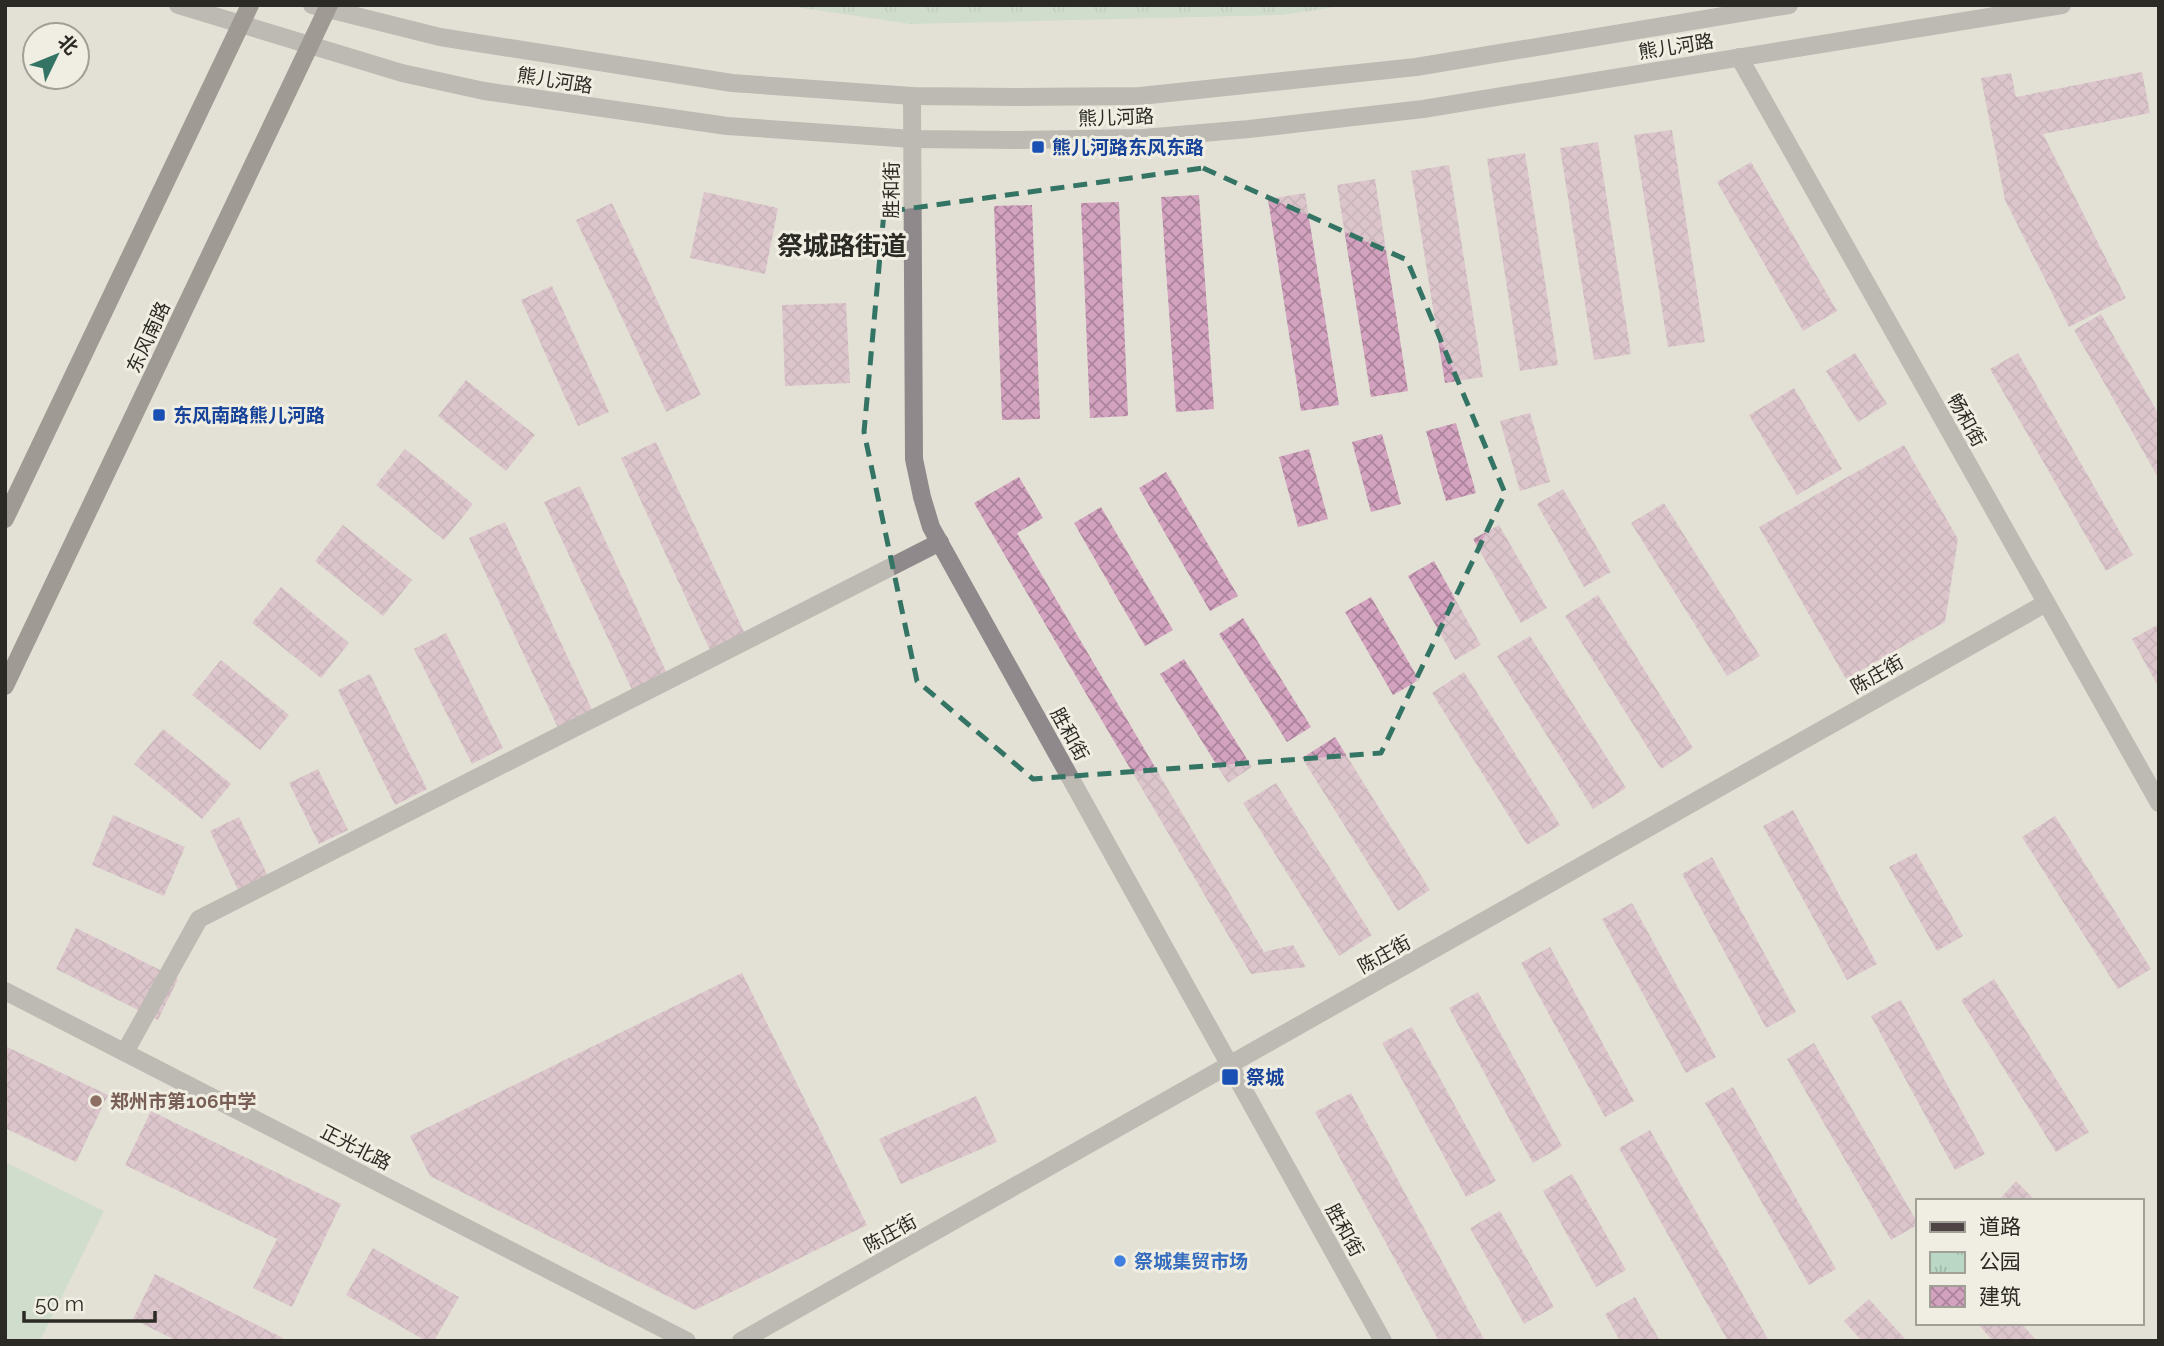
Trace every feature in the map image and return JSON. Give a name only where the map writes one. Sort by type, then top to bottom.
[{"type":"main road","points":[[5,519],[250,5]]},
{"type":"main road","name":"东风南路","points":[[5,686],[309,47],[323,7]]},
{"type":"street","name":"熊儿河路","points":[[178,5],[309,47],[402,73],[497,93],[727,126],[912,139],[1143,138],[1423,109],[2062,5]]},
{"type":"street","name":"熊儿河路","points":[[323,7],[440,37],[655,73],[745,84],[912,96],[1140,96],[1416,66],[1789,5]]},
{"type":"street","name":"畅和街","points":[[1739,57],[2159,803]]},
{"type":"street","name":"胜和街","points":[[912,96],[914,459],[931,527],[1383,1341]]},
{"type":"street","points":[[125,1052],[199,919],[940,542]]},
{"type":"street","name":"陈庄街","points":[[741,1341],[2046,603]]},
{"type":"street","name":"正光北路","points":[[5,991],[687,1341]]},
{"type":"highlighted area","points":[[1203,168],[1407,260],[1505,493],[1381,753],[1033,779],[917,681],[864,432],[884,212]]},
{"type":"green space","points":[[782,5],[1349,5],[1282,15],[911,24]]},
{"type":"green space","points":[[5,1162],[104,1211],[40,1341],[5,1341]]},
{"type":"building","points":[[2142,72],[2150,113],[2043,134],[2126,298],[2069,327],[2005,200],[1981,78],[2011,73],[2016,97]]},
{"type":"building","points":[[1672,130],[1705,342],[1668,347],[1634,135]]},
{"type":"building","points":[[1598,142],[1631,354],[1594,360],[1560,148]]},
{"type":"building","points":[[1525,153],[1558,365],[1520,371],[1487,159]]},
{"type":"building","points":[[1751,162],[1837,311],[1803,331],[1717,182]]},
{"type":"building","points":[[1449,165],[1483,377],[1445,383],[1411,171]]},
{"type":"building","points":[[1375,179],[1408,391],[1371,397],[1337,185]]},
{"type":"building","points":[[704,192],[778,208],[765,274],[690,258]]},
{"type":"building","points":[[1305,193],[1339,405],[1301,411],[1268,199]]},
{"type":"building","points":[[1199,195],[1214,409],[1176,412],[1161,197]]},
{"type":"building","points":[[1119,202],[1128,416],[1090,418],[1081,203]]},
{"type":"building","points":[[612,203],[701,395],[666,412],[576,220]]},
{"type":"building","points":[[1032,205],[1040,419],[1002,420],[994,206]]},
{"type":"building","points":[[552,286],[609,412],[578,426],[521,300]]},
{"type":"building","points":[[846,303],[850,383],[785,386],[782,305]]},
{"type":"building","points":[[2101,314],[2159,415],[2159,479],[2074,330]]},
{"type":"building","points":[[1855,353],[1887,404],[1858,422],[1826,371]]},
{"type":"building","points":[[2018,353],[2133,555],[2106,571],[1990,369]]},
{"type":"building","points":[[466,380],[535,435],[506,471],[438,416]]},
{"type":"building","points":[[1794,388],[1842,469],[1797,495],[1749,415]]},
{"type":"building","points":[[1530,413],[1550,482],[1520,491],[1500,421]]},
{"type":"building","points":[[1456,423],[1476,493],[1446,501],[1426,431]]},
{"type":"building","points":[[1382,434],[1401,504],[1371,512],[1352,442]]},
{"type":"building","points":[[656,442],[745,634],[710,650],[621,458]]},
{"type":"building","points":[[1904,445],[1958,539],[1945,622],[1846,679],[1759,527]]},
{"type":"building","points":[[405,449],[473,504],[444,540],[376,485]]},
{"type":"building","points":[[1309,449],[1328,519],[1298,527],[1279,457]]},
{"type":"building","points":[[1166,472],[1238,596],[1210,611],[1139,488]]},
{"type":"building","points":[[1019,477],[1043,518],[1017,533],[1264,952],[1293,945],[1306,967],[1251,974],[974,503]]},
{"type":"building","points":[[580,486],[669,678],[634,694],[544,502]]},
{"type":"building","points":[[1563,489],[1611,572],[1584,587],[1537,504]]},
{"type":"building","points":[[1664,503],[1760,656],[1727,676],[1631,523]]},
{"type":"building","points":[[1101,507],[1173,630],[1145,646],[1074,523]]},
{"type":"building","points":[[505,522],[594,714],[559,730],[469,538]]},
{"type":"building","points":[[343,525],[412,580],[383,616],[315,561]]},
{"type":"building","points":[[1499,525],[1547,608],[1521,623],[1473,539]]},
{"type":"building","points":[[1434,561],[1481,645],[1455,660],[1408,576]]},
{"type":"building","points":[[281,587],[349,643],[321,678],[252,623]]},
{"type":"building","points":[[1598,595],[1693,748],[1661,769],[1565,616]]},
{"type":"building","points":[[1371,597],[1419,680],[1393,695],[1345,612]]},
{"type":"building","points":[[1243,618],[1311,727],[1287,742],[1219,634]]},
{"type":"building","points":[[2159,624],[2159,688],[2132,639]]},
{"type":"building","points":[[446,633],[503,748],[472,764],[414,649]]},
{"type":"building","points":[[1530,636],[1626,788],[1593,809],[1497,656]]},
{"type":"building","points":[[1184,659],[1252,767],[1228,783],[1160,674]]},
{"type":"building","points":[[221,660],[289,715],[260,750],[192,695]]},
{"type":"building","points":[[1464,672],[1560,825],[1527,845],[1432,693]]},
{"type":"building","points":[[370,674],[427,789],[395,805],[338,690]]},
{"type":"building","points":[[163,729],[231,784],[202,819],[134,764]]},
{"type":"building","points":[[1335,737],[1430,890],[1398,911],[1302,758]]},
{"type":"building","points":[[318,769],[348,830],[319,844],[289,783]]},
{"type":"building","points":[[1276,783],[1372,935],[1339,956],[1243,803]]},
{"type":"building","points":[[1793,810],[1877,964],[1847,980],[1763,826]]},
{"type":"building","points":[[113,815],[185,847],[164,896],[92,865]]},
{"type":"building","points":[[2055,816],[2151,969],[2118,989],[2022,837]]},
{"type":"building","points":[[239,817],[269,878],[239,892],[210,831]]},
{"type":"building","points":[[1916,853],[1963,936],[1937,951],[1889,867]]},
{"type":"building","points":[[1712,857],[1796,1012],[1766,1028],[1682,874]]},
{"type":"building","points":[[1632,903],[1716,1057],[1686,1073],[1602,919]]},
{"type":"building","points":[[76,928],[178,979],[158,1020],[56,969]]},
{"type":"building","points":[[1550,947],[1634,1101],[1605,1117],[1521,963]]},
{"type":"building","points":[[742,973],[867,1225],[695,1310],[430,1176],[410,1136]]},
{"type":"building","points":[[1994,979],[2089,1132],[2056,1152],[1961,1000]]},
{"type":"building","points":[[1478,992],[1562,1146],[1533,1163],[1449,1008]]},
{"type":"building","points":[[1901,1000],[1985,1154],[1955,1170],[1871,1016]]},
{"type":"building","points":[[1412,1027],[1496,1181],[1466,1197],[1382,1043]]},
{"type":"building","points":[[1814,1043],[1916,1220],[1916,1226],[1891,1240],[1787,1059]]},
{"type":"building","points":[[5,1046],[108,1095],[76,1162],[5,1128]]},
{"type":"building","points":[[1733,1087],[1836,1269],[1809,1285],[1705,1103]]},
{"type":"building","points":[[1351,1093],[1485,1341],[1439,1341],[1315,1112]]},
{"type":"building","points":[[976,1096],[997,1142],[901,1184],[879,1139]]},
{"type":"building","points":[[151,1111],[341,1204],[292,1307],[253,1288],[277,1239],[125,1165]]},
{"type":"building","points":[[1650,1130],[1769,1341],[1728,1341],[1619,1148]]},
{"type":"building","points":[[1572,1174],[1626,1270],[1596,1287],[1543,1191]]},
{"type":"building","points":[[2016,1181],[2034,1199],[2000,1199]]},
{"type":"building","points":[[1500,1211],[1554,1307],[1524,1324],[1470,1228]]},
{"type":"building","points":[[373,1248],[459,1297],[434,1341],[426,1341],[346,1295]]},
{"type":"building","points":[[155,1274],[283,1338],[281,1341],[177,1341],[133,1319]]},
{"type":"building","points":[[1635,1297],[1660,1341],[1620,1341],[1605,1314]]},
{"type":"building","points":[[1869,1299],[1907,1341],[1862,1341],[1844,1321]]},
{"type":"building","points":[[1979,1325],[2023,1325],[2037,1341],[1993,1341]]},
{"type":"place","name":"熊儿河路东风东路","points":[[1038,147]]},
{"type":"place","name":"东风南路熊儿河路","points":[[159,415]]},
{"type":"place","name":"祭城","points":[[1230,1077]]},
{"type":"place","name":"郑州市第106中学","points":[[96,1101]]},
{"type":"place","name":"祭城集贸市场","points":[[1120,1261]]},
{"type":"district","name":"祭城路街道","points":[[842,246]]}]
